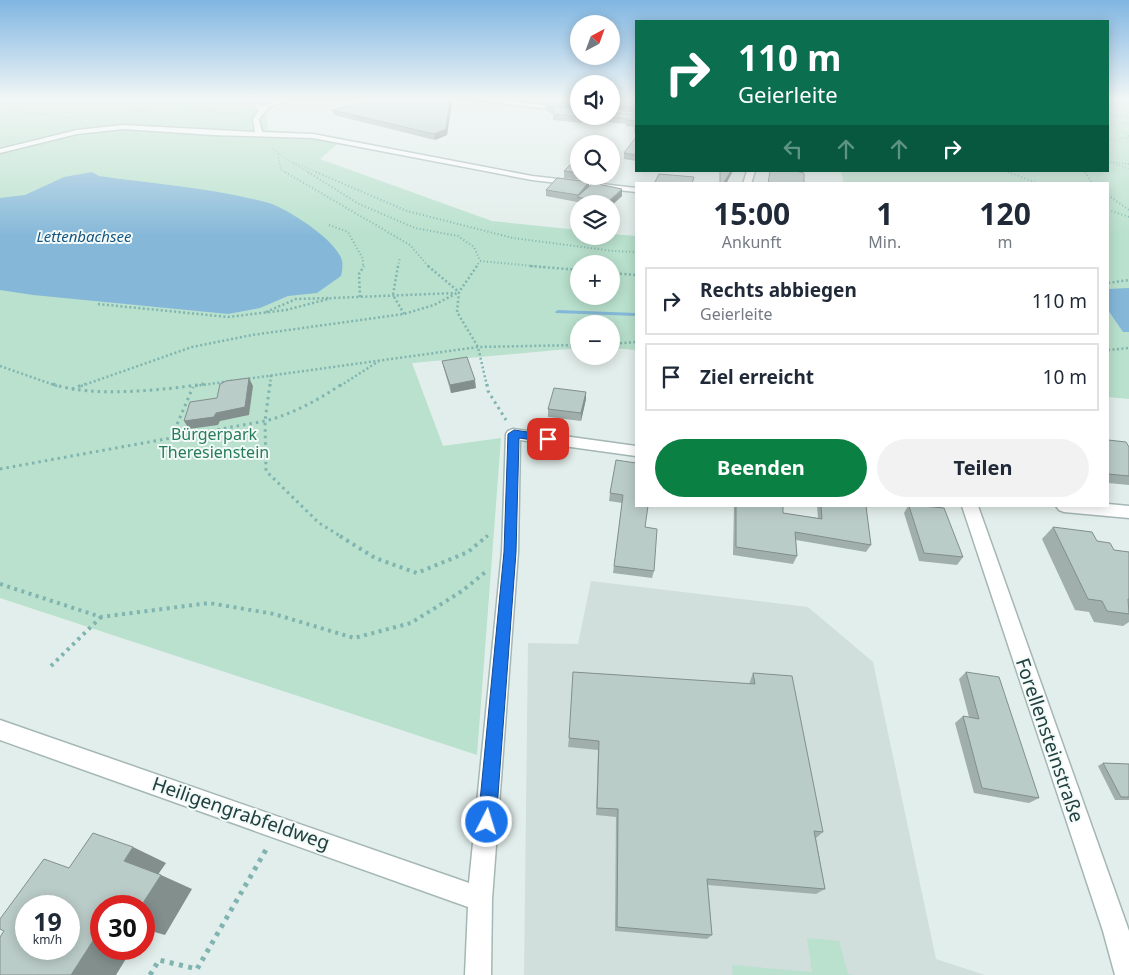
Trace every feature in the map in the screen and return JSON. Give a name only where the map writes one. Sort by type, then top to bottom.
[{"type":"street","points":[[0,151],[24,144]]},
{"type":"street","points":[[361,144],[532,178],[635,190]]},
{"type":"street","points":[[478,975],[480,899],[510,552],[514,434],[635,451]]},
{"type":"street","name":"Forellensteinstraße","points":[[970,507],[1116,931],[1128,975]]},
{"type":"street","points":[[1075,507],[1129,512]]},
{"type":"street","name":"Heiligengrabfeldweg","points":[[0,730],[480,899]]},
{"type":"path","points":[[269,144],[278,154],[359,204],[415,228],[458,236],[474,247],[480,261]]},
{"type":"path","points":[[278,154],[281,170],[410,245],[429,267],[460,292]]},
{"type":"path","points":[[288,160],[407,211],[513,238],[613,251],[635,252]]},
{"type":"path","points":[[1109,161],[1129,164]]},
{"type":"path","points":[[1109,161],[1129,169]]},
{"type":"path","points":[[1008,172],[1035,182]]},
{"type":"path","points":[[1109,196],[1129,210]]},
{"type":"path","points":[[1109,210],[1129,218]]},
{"type":"path","points":[[329,225],[348,232],[364,259],[364,265],[359,274],[360,297]]},
{"type":"path","points":[[400,258],[393,295],[404,314]]},
{"type":"path","points":[[480,261],[460,292],[457,312],[478,347],[488,391],[514,434]]},
{"type":"path","points":[[480,261],[570,269]]},
{"type":"path","points":[[620,274],[635,275]]},
{"type":"path","points":[[1109,283],[1129,280]]},
{"type":"path","points":[[264,313],[290,299],[301,297],[332,298],[460,292]]},
{"type":"path","points":[[69,390],[192,347],[252,334],[404,314],[434,305],[460,292]]},
{"type":"path","points":[[98,304],[228,317],[286,310],[332,298]]},
{"type":"path","points":[[620,343],[635,342]]},
{"type":"path","points":[[0,366],[69,390],[131,391],[193,386],[478,347],[570,345]]},
{"type":"path","points":[[1109,350],[1129,348]]},
{"type":"path","points":[[0,469],[285,416],[321,398],[381,360]]},
{"type":"path","points":[[271,374],[265,421],[266,471],[319,524],[375,558],[417,572],[468,552],[512,517]]},
{"type":"path","points":[[171,437],[193,386]]},
{"type":"path","points":[[0,584],[101,617],[209,603],[274,614],[354,638],[411,622],[462,591],[510,552]]},
{"type":"path","points":[[51,666],[101,617]]},
{"type":"path","points":[[150,975],[159,960],[197,969],[280,827]]},
{"type":"shaded area","points":[[591,581],[808,607],[873,662],[936,959],[985,975],[524,975],[528,643],[578,644]]},
{"type":"green space","name":"Bürgerpark Theresienstein","points":[[0,144],[337,144],[320,159],[492,221],[570,229],[570,245],[620,245],[620,235],[635,236],[635,350],[620,349],[620,315],[570,315],[570,349],[412,363],[443,446],[501,438],[477,755],[0,598]]},
{"type":"green space","points":[[1109,144],[1129,144],[1129,399],[1109,397],[1109,182],[844,182],[841,172],[1109,172]]},
{"type":"green space","points":[[807,938],[839,941],[848,974],[855,975],[733,975],[732,965],[812,972]]},
{"type":"water","name":"Lettenbachsee","points":[[92,172],[99,176],[227,194],[277,206],[311,227],[332,244],[342,261],[341,276],[317,293],[288,296],[260,308],[228,314],[33,295],[0,290],[0,198],[25,195],[64,177]]},
{"type":"water","points":[[1129,288],[1129,332],[1123,332],[1109,311],[1109,289]]},
{"type":"building","points":[[630,144],[635,144],[635,155],[624,153]]},
{"type":"building","points":[[570,165],[570,172],[564,171]]},
{"type":"building","points":[[720,172],[730,172],[724,182],[720,182]]},
{"type":"building","points":[[770,172],[804,173],[804,182],[768,182]]},
{"type":"building","points":[[659,174],[694,177],[693,182],[655,182]]},
{"type":"building","points":[[557,178],[570,180],[570,185],[586,185],[578,195],[546,190]]},
{"type":"building","points":[[591,185],[603,185],[622,189],[616,195],[579,195]]},
{"type":"building","points":[[467,357],[475,380],[450,385],[442,361]]},
{"type":"building","points":[[249,378],[245,407],[216,413],[214,417],[184,421],[190,402],[217,398],[220,384],[226,381]]},
{"type":"building","points":[[554,388],[586,392],[581,413],[548,409]]},
{"type":"building","points":[[1109,440],[1126,442],[1129,447],[1129,476],[1109,474]]},
{"type":"building","points":[[616,460],[635,463],[635,507],[648,507],[645,527],[657,529],[654,571],[614,566],[623,495],[610,493]]},
{"type":"building","points":[[736,507],[783,507],[783,513],[822,519],[821,507],[866,507],[871,545],[795,532],[797,556],[736,547]]},
{"type":"building","points":[[909,507],[944,508],[963,557],[924,553]]},
{"type":"building","points":[[1053,527],[1092,532],[1097,541],[1110,543],[1114,550],[1129,552],[1129,614],[1107,611],[1102,601],[1088,599]]},
{"type":"building","points":[[573,672],[755,684],[753,673],[792,676],[823,832],[814,831],[825,889],[707,879],[712,935],[617,927],[618,809],[597,808],[599,741],[569,738]]},
{"type":"building","points":[[966,672],[999,677],[1039,798],[982,788],[963,716],[979,719]]},
{"type":"building","points":[[1103,763],[1129,764],[1129,797],[1121,797]]},
{"type":"building","points":[[93,833],[133,847],[124,861],[161,875],[148,895],[90,895],[90,945],[71,975],[0,975],[0,937],[4,931],[0,929],[0,919],[15,899],[15,960],[80,960],[80,895],[18,895],[44,859],[69,868]]},
{"type":"waterway","points":[[558,312],[635,315]]},
{"type":"route","points":[[487,822],[510,552],[514,434],[548,439]]}]
